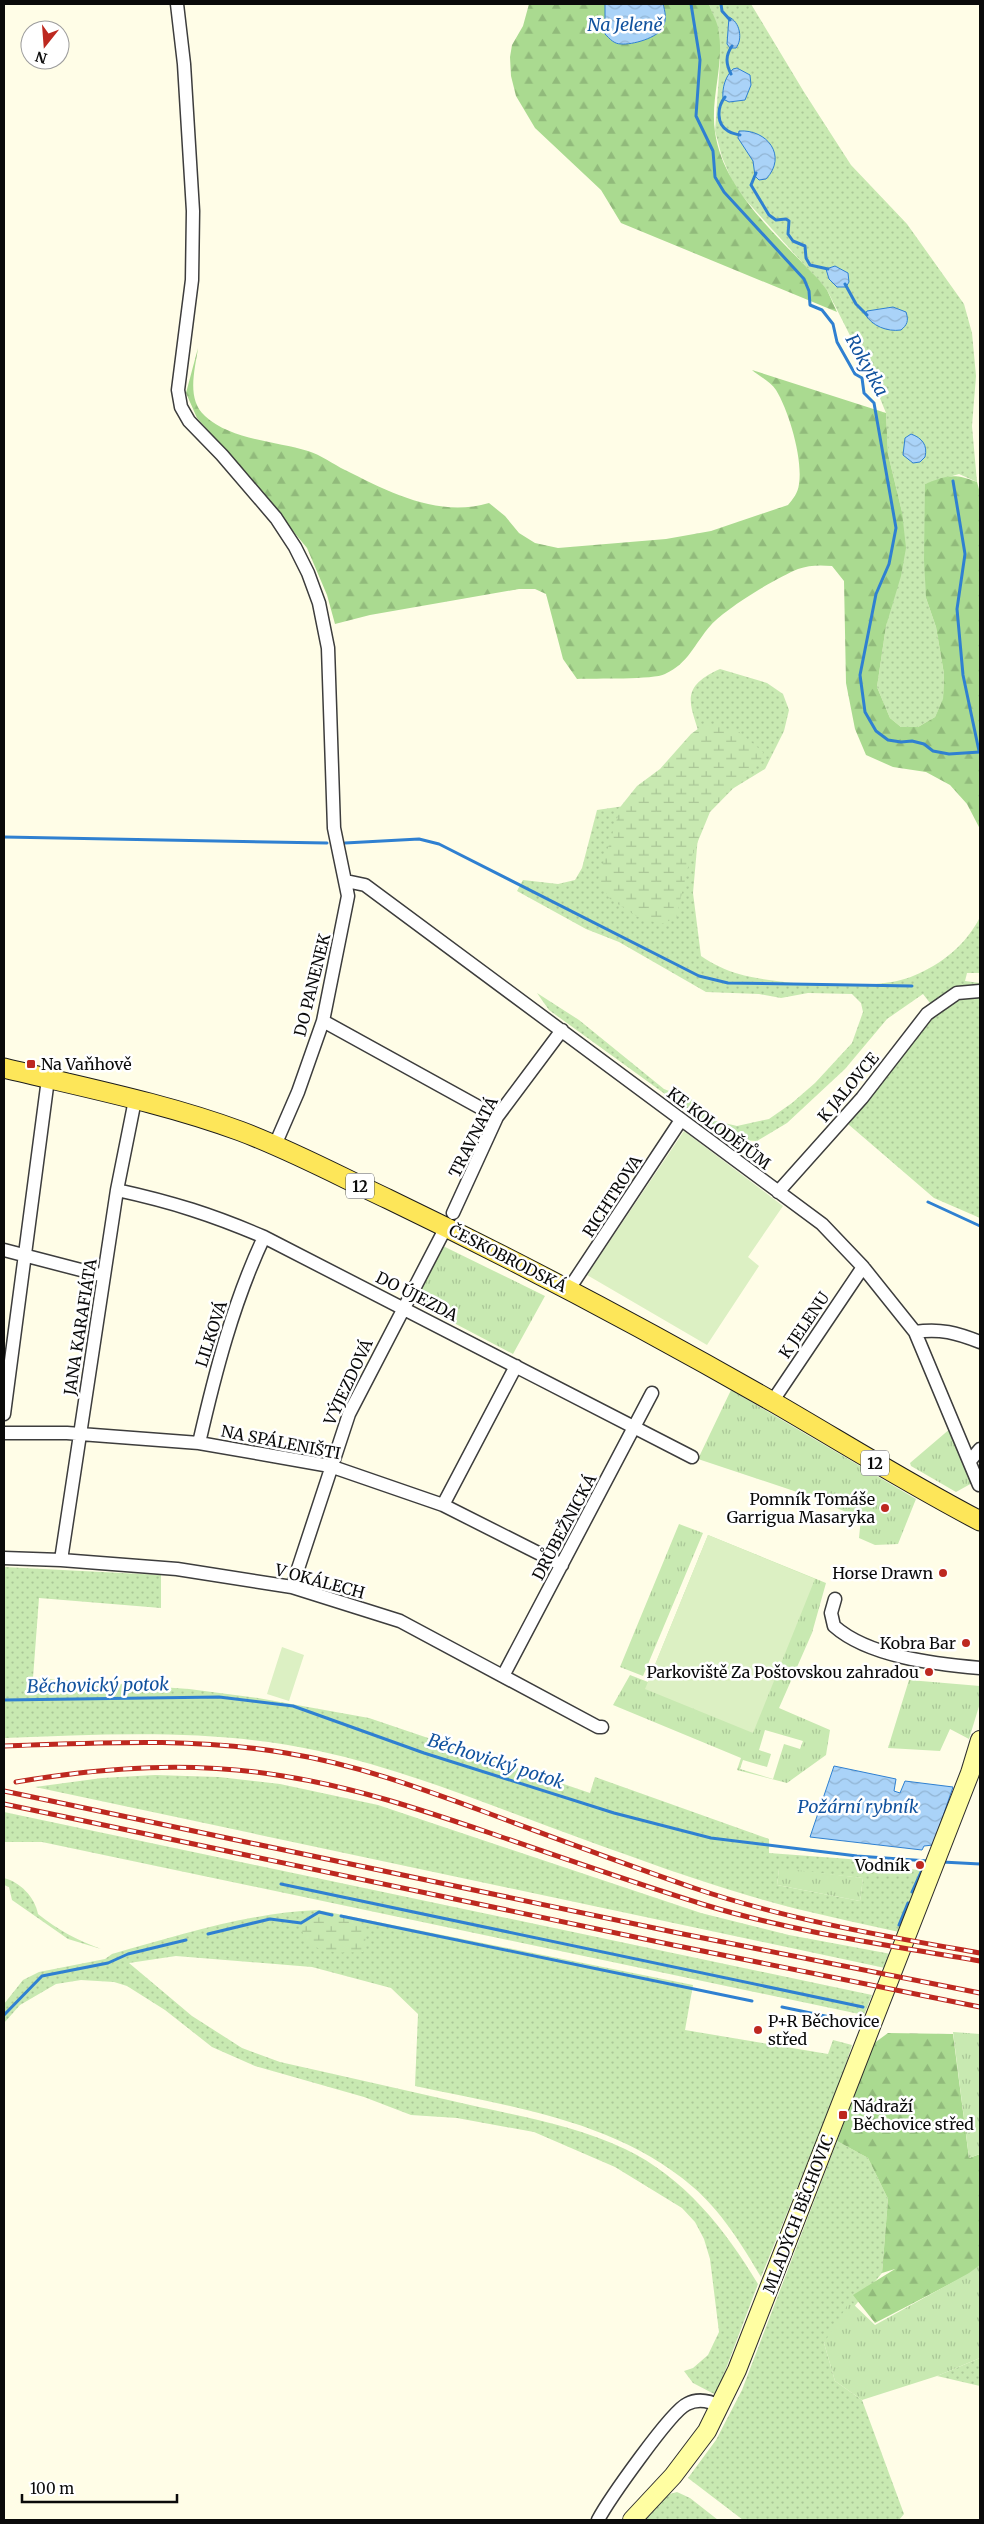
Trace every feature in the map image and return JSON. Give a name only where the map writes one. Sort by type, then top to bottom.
[{"type":"main road","name":"ČESKOBRODSKÁ","points":[[4,1068],[206,1119],[275,1145],[449,1220],[772,1402],[927,1494],[980,1520]]},
{"type":"street","name":"DO PANENEK","points":[[177,4],[184,64],[193,211],[192,280],[178,390],[181,407],[189,421],[222,455],[276,518],[308,573],[319,603],[328,648],[334,828],[348,896],[322,1021],[298,1092],[275,1145]]},
{"type":"street","name":"KE KOLODĚJŮM","points":[[346,881],[365,885],[822,1224],[863,1267],[915,1332],[979,1485]]},
{"type":"street","name":"K JALOVCE","points":[[778,1192],[862,1098],[927,1014],[957,993],[977,990]]},
{"type":"street","points":[[322,1021],[497,1117]]},
{"type":"street","name":"TRAVNATÁ","points":[[449,1220],[497,1117],[562,1030]]},
{"type":"street","points":[[4,1414],[48,1079]]},
{"type":"street","name":"JANA KARAFIÁTA","points":[[61,1560],[117,1190],[135,1100]]},
{"type":"street","name":"RICHTROVA","points":[[569,1289],[681,1120]]},
{"type":"street","name":"DO ÚJEZDA","points":[[117,1190],[163,1200],[210,1214],[264,1237],[404,1307],[692,1457]]},
{"type":"street","name":"VÝJEZDOVÁ","points":[[292,1588],[330,1466],[349,1414],[449,1220]]},
{"type":"street","name":"LILKOVÁ","points":[[199,1444],[217,1367],[246,1279],[264,1237]]},
{"type":"street","points":[[4,1250],[104,1276]]},
{"type":"street","name":"K JELENU","points":[[772,1402],[863,1267]]},
{"type":"street","points":[[915,1332],[932,1329],[954,1331],[980,1342]]},
{"type":"street","points":[[443,1505],[516,1366]]},
{"type":"street","name":"DRŮBEŽNICKÁ","points":[[503,1676],[652,1393]]},
{"type":"street","name":"NA SPÁLENIŠTI","points":[[4,1433],[80,1434],[199,1444],[330,1466],[443,1505],[562,1565]]},
{"type":"street","points":[[970,1461],[980,1449]]},
{"type":"street","name":"V OKÁLECH","points":[[4,1558],[61,1560],[177,1569],[292,1588],[400,1621],[600,1728]]},
{"type":"street","points":[[835,1599],[831,1613],[834,1626],[849,1636],[912,1660],[980,1668]]},
{"type":"street","name":"MLADÝCH BĚCHOVIC","points":[[632,2520],[673,2476],[706,2431],[720,2406],[768,2293],[970,1773],[980,1740]]},
{"type":"street","points":[[598,2520],[608,2502],[679,2408],[698,2400],[720,2406]]},
{"type":"green space","points":[[529,4],[605,4],[605,34],[665,15],[663,4],[709,4],[719,33],[720,45],[714,120],[720,154],[741,194],[771,230],[819,280],[827,290],[837,312],[621,223],[601,190],[535,128],[516,96],[511,76],[510,57],[512,45],[523,26]]},
{"type":"green space","points":[[709,4],[751,4],[851,165],[907,224],[964,304],[972,333],[976,376],[972,426],[977,482],[959,474],[925,484],[926,598],[936,627],[944,674],[943,700],[935,717],[918,727],[901,727],[890,718],[877,687],[891,602],[902,512],[888,454],[886,413],[873,381],[827,290],[735,188],[722,157],[715,131],[720,61],[719,32]]},
{"type":"green space","points":[[198,348],[193,384],[195,401],[205,416],[216,424],[240,435],[313,453],[379,487],[414,500],[451,507],[470,507],[489,503],[505,516],[519,533],[535,543],[558,548],[666,539],[711,531],[788,505],[796,493],[800,474],[794,436],[786,410],[776,390],[752,370],[886,413],[888,454],[902,512],[906,548],[901,576],[886,626],[877,687],[890,718],[901,727],[918,727],[935,717],[943,699],[944,674],[936,627],[926,598],[924,560],[925,484],[945,477],[957,476],[977,482],[980,493],[980,829],[967,804],[950,785],[926,772],[893,767],[866,755],[855,729],[846,683],[844,581],[832,566],[798,569],[752,594],[718,618],[705,632],[686,659],[673,670],[659,676],[577,679],[563,659],[546,594],[535,589],[519,589],[370,615],[335,624],[327,595],[307,548],[197,418],[186,393]]},
{"type":"green space","points":[[720,669],[767,683],[783,694],[789,710],[784,731],[765,769],[719,797],[699,825],[693,893],[701,956],[729,971],[756,978],[801,984],[876,984],[897,981],[934,966],[960,945],[980,917],[980,973],[967,973],[965,981],[980,983],[980,1218],[934,1198],[848,1124],[937,1012],[923,994],[887,1019],[845,1069],[787,1123],[757,1141],[727,1139],[549,1010],[537,993],[579,1020],[664,1089],[698,1102],[716,1121],[737,1126],[769,1119],[792,1103],[815,1083],[852,1043],[863,1012],[861,1003],[852,994],[808,993],[781,998],[759,994],[706,992],[619,942],[586,929],[517,891],[523,880],[558,884],[575,880],[582,868],[597,810],[645,803],[702,744],[692,709],[692,692],[697,684],[706,676]]},
{"type":"green space","points":[[714,725],[739,732],[763,752],[762,759],[710,812],[689,863],[676,918],[661,924],[638,917],[610,899],[598,880],[621,806],[637,786],[660,769],[691,734],[702,726]]},
{"type":"green space","points":[[684,1131],[783,1206],[748,1257],[759,1266],[707,1345],[587,1275]]},
{"type":"green space","points":[[443,1246],[545,1296],[513,1354],[414,1302]]},
{"type":"green space","points":[[731,1390],[916,1499],[898,1544],[875,1545],[859,1538],[861,1518],[800,1493],[698,1459]]},
{"type":"green space","points":[[951,1428],[974,1482],[956,1492],[911,1466],[910,1463]]},
{"type":"green space","points":[[679,1524],[703,1533],[643,1676],[620,1667]]},
{"type":"green space","points":[[708,1535],[826,1583],[812,1633],[779,1708],[830,1730],[826,1755],[787,1783],[737,1770],[741,1758],[613,1705],[630,1675],[648,1682]],"holes":[[[765,1730],[803,1741],[800,1749],[784,1744],[773,1779],[740,1769],[743,1760],[767,1767],[771,1754],[759,1750]]]},
{"type":"green space","points":[[708,1535],[815,1579],[753,1733],[645,1689]]},
{"type":"green space","points":[[4,1567],[161,1575],[161,1608],[39,1598],[33,1678],[189,1689],[258,1698],[369,1718],[590,1793],[595,1777],[769,1839],[769,1853],[849,1859],[924,1871],[899,1932],[806,1911],[729,1890],[648,1863],[455,1791],[353,1759],[319,1751],[241,1739],[162,1734],[4,1738]],"holes":[[[779,1869],[863,1878],[860,1901],[777,1885]]]},
{"type":"green space","points":[[282,1647],[304,1655],[289,1701],[267,1694]]},
{"type":"green space","points":[[909,1680],[980,1686],[980,1703],[969,1739],[950,1729],[940,1751],[888,1748]]},
{"type":"green space","points":[[155,1775],[219,1777],[280,1784],[378,1805],[701,1913],[789,1935],[891,1954],[885,1968],[35,1787],[102,1778]]},
{"type":"green space","points":[[4,1812],[872,1995],[864,2015],[42,1842],[4,1842]]},
{"type":"green space","points":[[779,1868],[863,1878],[860,1901],[777,1885]]},
{"type":"green space","points":[[4,1878],[16,1883],[26,1891],[34,1902],[38,1914],[45,1920],[68,1934],[101,1949],[68,1939],[12,1900],[9,1887],[4,1885]]},
{"type":"green space","points":[[318,1910],[693,1985],[685,2030],[828,2054],[833,2040],[852,2045],[841,2080],[761,2277],[730,2229],[713,2207],[693,2187],[663,2164],[630,2146],[596,2131],[561,2119],[415,2086],[418,2014],[391,1988],[312,1967],[176,1956],[129,1963],[192,2016],[242,2048],[280,2062],[572,2129],[625,2149],[666,2174],[701,2206],[717,2224],[758,2284],[716,2395],[693,2383],[684,2371],[693,2368],[708,2355],[719,2332],[710,2259],[704,2239],[695,2222],[682,2208],[615,2167],[534,2132],[457,2118],[411,2115],[364,2097],[255,2066],[212,2047],[165,2010],[127,1986],[114,1982],[81,1980],[56,1984],[20,2005],[4,2023],[4,2004],[23,1980],[39,1972],[105,1959],[112,1954],[240,1920],[265,1915]]},
{"type":"green space","points":[[319,1912],[352,1919],[367,1931],[363,1952],[325,1950],[317,1948],[304,1940],[301,1923]]},
{"type":"green space","points":[[953,2032],[980,2034],[980,2154],[969,2158]]},
{"type":"green space","points":[[888,2033],[953,2034],[969,2158],[980,2154],[980,2266],[971,2273],[875,2323],[853,2295],[895,2269],[882,2273],[888,2199],[868,2158],[837,2141],[873,2044]]},
{"type":"green space","points":[[837,2141],[868,2158],[888,2199],[882,2273],[824,2343],[835,2381],[862,2400],[904,2514],[899,2520],[743,2520],[688,2478],[716,2440],[742,2390]]},
{"type":"green space","points":[[980,2265],[980,2358],[937,2376],[862,2400],[835,2381],[824,2343],[850,2301],[875,2325]]},
{"type":"green space","points":[[980,2358],[980,2386],[937,2376]]},
{"type":"green space","points":[[677,2492],[690,2498],[718,2520],[640,2520],[663,2496]]},
{"type":"water","name":"Na Jeleně","points":[[605,4],[663,4],[665,21],[663,27],[656,34],[644,40],[626,44],[616,43],[605,34]]},
{"type":"water","points":[[729,17],[736,23],[739,31],[740,36],[736,48],[730,48],[727,44]]},
{"type":"water","points":[[737,68],[750,75],[751,85],[745,100],[729,102],[723,99],[723,91],[730,72]]},
{"type":"water","points":[[739,131],[758,134],[766,139],[775,153],[775,162],[766,179],[759,180],[755,176],[753,161],[738,138]]},
{"type":"water","points":[[835,266],[848,273],[849,282],[846,287],[837,287],[829,279],[826,269]]},
{"type":"water","points":[[893,307],[906,312],[907,322],[901,330],[890,330],[880,327],[865,314],[867,311]]},
{"type":"water","points":[[911,434],[923,442],[926,449],[925,457],[920,462],[913,463],[903,455],[905,438]]},
{"type":"water","name":"Požární rybník","points":[[834,1766],[896,1779],[894,1791],[900,1793],[905,1781],[953,1787],[933,1845],[924,1846],[922,1850],[810,1837]]},
{"type":"waterway","name":"Rokytka","points":[[691,4],[700,60],[696,116],[713,151],[715,177],[724,192],[804,279],[809,291],[810,305],[822,310],[833,324],[837,342],[855,374],[862,378],[864,393],[874,403],[896,528],[889,564],[876,594],[860,675],[865,712],[876,731],[888,740],[912,741],[924,744],[933,751],[949,754],[980,752]]},
{"type":"waterway","points":[[721,4],[722,11],[730,20]]},
{"type":"waterway","points":[[731,74],[727,60],[732,46]]},
{"type":"waterway","points":[[725,97],[719,110],[721,124],[729,132],[740,135]]},
{"type":"waterway","points":[[756,173],[751,185],[769,215],[776,220],[786,219],[789,221],[788,234],[793,241],[805,246],[806,258],[810,265],[828,269]]},
{"type":"waterway","points":[[845,284],[856,304],[867,315]]},
{"type":"waterway","points":[[953,481],[965,554],[957,609],[963,675],[979,751]]},
{"type":"waterway","points":[[4,837],[327,843]]},
{"type":"waterway","points":[[345,843],[419,839],[439,844],[699,976],[728,983],[912,986]]},
{"type":"waterway","points":[[928,1202],[980,1226]]},
{"type":"waterway","name":"Běchovický potok","points":[[4,1700],[219,1697],[293,1706],[424,1753],[614,1813],[711,1838],[857,1856],[928,1861]]},
{"type":"waterway","points":[[912,1892],[926,1861]]},
{"type":"waterway","name":"Běchovický potok","points":[[942,1862],[980,1864]]},
{"type":"waterway","points":[[281,1884],[863,2007]]},
{"type":"waterway","points":[[899,1925],[908,1903]]},
{"type":"waterway","points":[[208,1934],[270,1919],[301,1923],[319,1912],[332,1915]]},
{"type":"waterway","points":[[341,1916],[752,2001]]},
{"type":"waterway","points":[[4,2015],[42,1976],[108,1963],[128,1954],[186,1940]]},
{"type":"waterway","points":[[782,2007],[849,2021]]},
{"type":"railway","points":[[4,1746],[145,1742],[180,1743],[251,1748],[337,1763],[412,1786],[642,1870],[729,1899],[836,1926],[980,1953]]},
{"type":"railway","points":[[16,1782],[116,1770],[183,1767],[250,1771],[283,1776],[336,1786],[413,1808],[736,1914],[840,1937],[980,1961]]},
{"type":"railway","points":[[4,1791],[678,1933],[980,1993]]},
{"type":"railway","points":[[4,1804],[673,1945],[980,2007]]},
{"type":"place","name":"Na Vaňhově","points":[[31,1064]]},
{"type":"place","name":"Pomník Tomáše Garrigua Masaryka","points":[[885,1508]]},
{"type":"place","name":"Horse Drawn","points":[[943,1573]]},
{"type":"place","name":"Kobra Bar","points":[[966,1643]]},
{"type":"place","name":"Parkoviště Za Poštovskou zahradou","points":[[929,1672]]},
{"type":"place","name":"Vodník","points":[[920,1865]]},
{"type":"place","name":"P+R Běchovice střed","points":[[758,2030]]},
{"type":"place","name":"Nádraží Běchovice střed","points":[[843,2115]]}]
